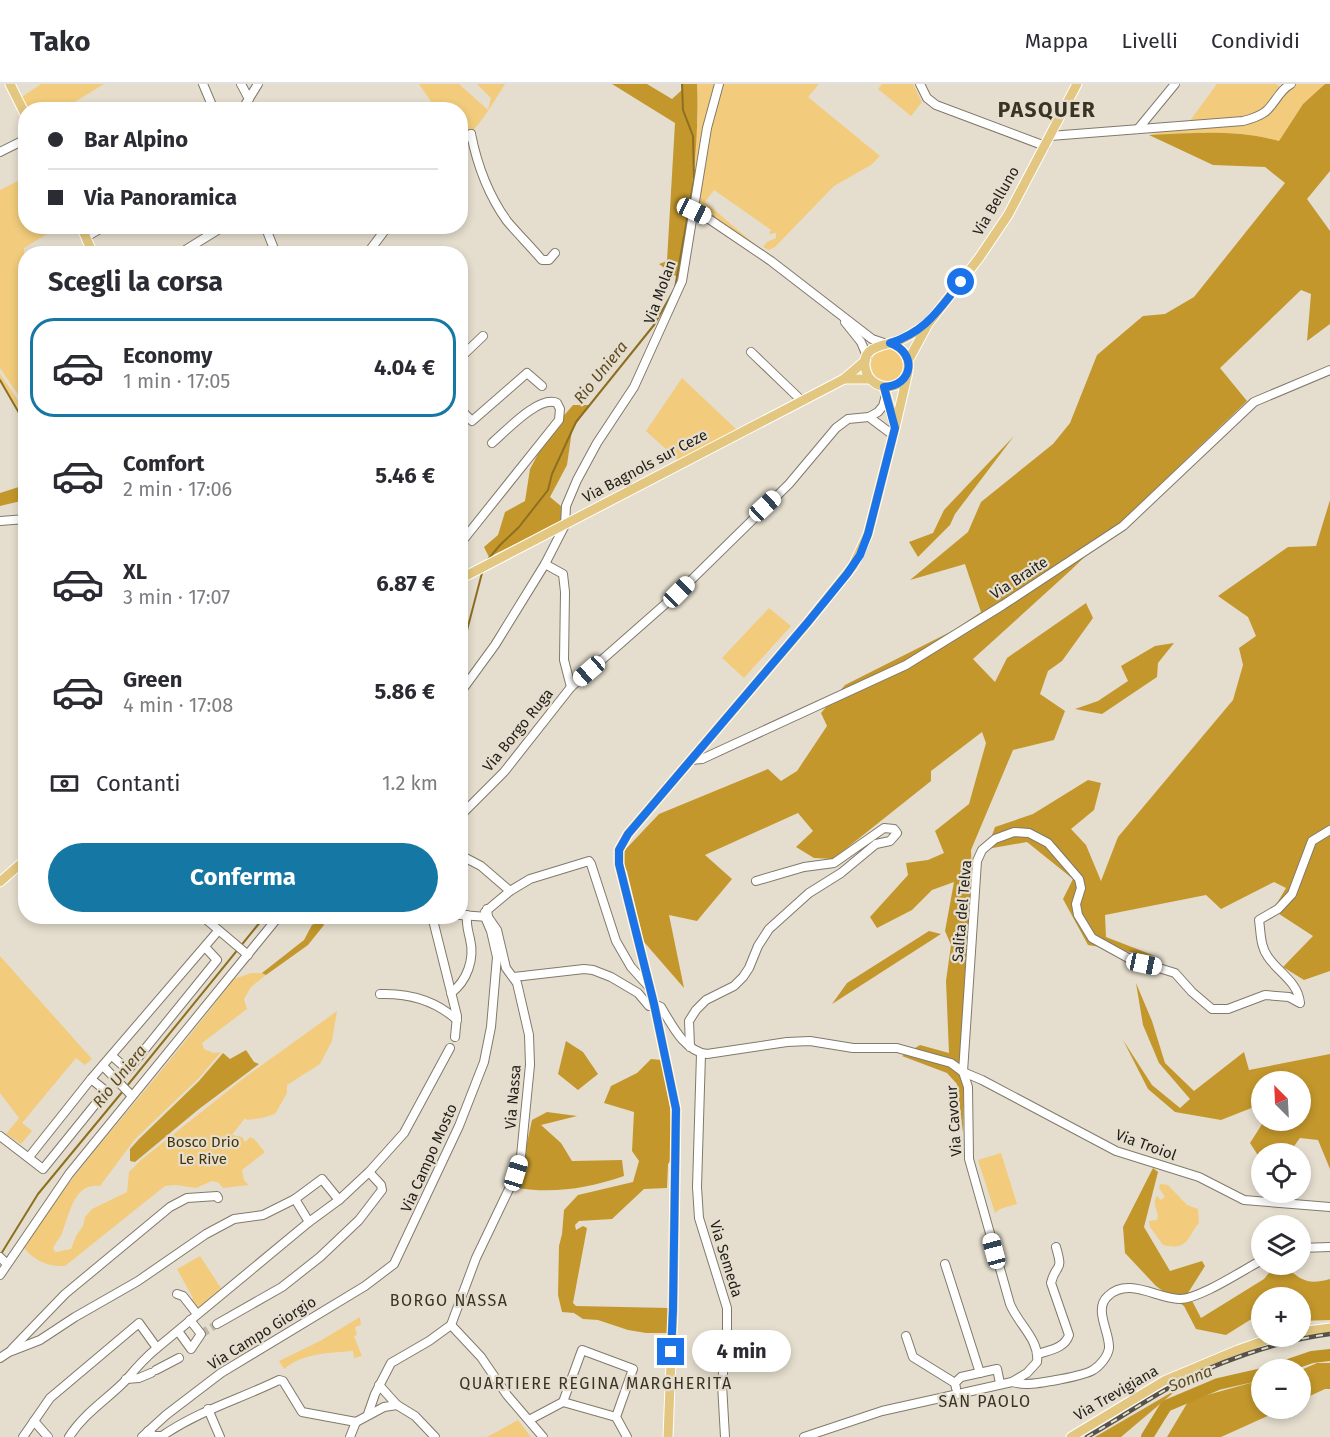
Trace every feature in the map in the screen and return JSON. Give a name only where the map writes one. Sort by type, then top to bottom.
[{"type":"main road","points":[[10,84],[19,102]]},
{"type":"main road","name":"Via Belluno","points":[[650,989],[619,864],[619,850],[628,834],[853,566],[868,534],[908,372],[908,361],[928,324],[995,236],[1077,84]]},
{"type":"main road","points":[[85,234],[90,246]]},
{"type":"main road","name":"Via Belluno","points":[[866,358],[873,348],[900,340],[928,324]]},
{"type":"main road","points":[[887,343],[902,349],[908,361]]},
{"type":"main road","points":[[866,358],[865,367],[870,379],[885,390],[894,432]]},
{"type":"main road","name":"Via Bagnols sur Ceze","points":[[468,575],[844,379],[866,358]]},
{"type":"main road","points":[[885,390],[898,383],[908,372]]},
{"type":"main road","name":"Via Bagnols sur Ceze","points":[[844,379],[870,379]]},
{"type":"main road","points":[[0,882],[18,866]]},
{"type":"main road","points":[[650,989],[676,1109],[673,1309],[668,1437]]},
{"type":"main road","points":[[1311,1331],[1330,1328]]},
{"type":"main road","name":"Via Trevigiana","points":[[1071,1437],[1164,1382],[1251,1345]]},
{"type":"street","points":[[203,84],[211,102]]},
{"type":"street","points":[[241,84],[249,99]]},
{"type":"street","points":[[247,102],[258,84]]},
{"type":"street","name":"Via Molan","points":[[468,682],[491,652],[565,525],[566,506],[573,488],[597,443],[634,387],[682,281],[706,128],[718,84]]},
{"type":"street","points":[[920,84],[927,98],[936,105],[1045,146]]},
{"type":"street","points":[[1138,129],[1175,84]]},
{"type":"street","points":[[1050,136],[1243,121],[1256,118],[1265,112],[1286,86],[1291,84]]},
{"type":"street","points":[[468,136],[471,134],[493,198],[508,221],[542,260],[549,260],[555,252]]},
{"type":"street","points":[[0,152],[18,143]]},
{"type":"street","points":[[694,211],[771,261],[872,339],[887,343]]},
{"type":"street","points":[[86,237],[91,234]]},
{"type":"street","points":[[192,246],[211,234]]},
{"type":"street","points":[[832,308],[857,336],[866,358]]},
{"type":"street","points":[[468,350],[483,336]]},
{"type":"street","points":[[751,352],[802,401]]},
{"type":"street","name":"Via Braite","points":[[691,760],[702,759],[906,665],[1123,526],[1254,402],[1330,370]]},
{"type":"street","points":[[468,417],[472,421],[527,373],[542,386]]},
{"type":"street","points":[[544,564],[563,574],[564,660],[571,687],[679,592],[789,484],[836,428],[848,419],[869,417],[878,412],[883,406],[885,390]]},
{"type":"street","points":[[468,534],[559,420],[560,409],[557,404],[550,401],[539,405],[492,442]]},
{"type":"street","points":[[869,417],[894,432]]},
{"type":"street","points":[[0,521],[18,520]]},
{"type":"street","name":"Via Borgo Ruga","points":[[468,808],[504,771],[571,687]]},
{"type":"street","points":[[690,1047],[689,1021],[696,1010],[706,1000],[734,986],[743,977],[769,929],[809,893],[841,873],[876,844],[890,841],[897,833],[894,829],[885,828],[834,863],[804,867],[756,881]]},
{"type":"street","name":"Salita del Telva","points":[[963,1072],[977,861],[982,850],[995,839],[1014,832],[1029,833],[1048,843],[1079,879],[1082,888],[1076,904],[1078,915],[1092,938],[1130,959],[1175,973],[1192,992],[1212,1009],[1218,1010],[1228,1009],[1265,994],[1289,998],[1300,1003],[1296,987],[1267,957],[1262,945],[1259,921],[1278,909],[1292,894],[1311,842],[1330,830]]},
{"type":"street","points":[[468,859],[481,866],[510,891]]},
{"type":"street","points":[[468,915],[486,914],[510,891],[530,879],[589,861],[616,941],[631,967],[650,989]]},
{"type":"street","name":"Via Nassa","points":[[451,1325],[521,1156],[526,1113],[530,1048],[523,1007],[514,977],[506,968],[497,930],[486,914]]},
{"type":"street","name":"Via Campo Mosto","points":[[394,1264],[459,1126],[484,1062],[492,1027],[497,957],[486,914]]},
{"type":"street","points":[[211,924],[246,953]]},
{"type":"street","points":[[0,1275],[3,1260],[130,1094],[272,924]]},
{"type":"street","points":[[434,924],[457,1020],[455,1037]]},
{"type":"street","points":[[451,993],[462,983],[471,962],[470,938],[466,924]]},
{"type":"street","points":[[28,1157],[91,1079],[218,931]]},
{"type":"street","points":[[112,1056],[128,1070],[217,960],[205,947]]},
{"type":"street","points":[[514,977],[584,969],[611,977],[638,993],[649,1006],[654,1004],[661,1007],[672,1026],[690,1047],[701,1054]]},
{"type":"street","points":[[380,994],[401,994],[433,1003],[457,1020]]},
{"type":"street","name":"Via Troiol","points":[[701,1054],[781,1042],[810,1041],[853,1048],[897,1047],[951,1063],[963,1072],[1116,1151],[1198,1177],[1244,1200],[1330,1207]]},
{"type":"street","points":[[69,1437],[86,1415],[126,1379],[136,1366],[309,1222],[342,1198],[369,1172],[404,1133],[450,1048]]},
{"type":"street","name":"Via Semeda","points":[[701,1054],[697,1187],[699,1218],[727,1308],[728,1332],[722,1384],[724,1437]]},
{"type":"street","points":[[103,1066],[130,1094]]},
{"type":"street","name":"Via Cavour","points":[[963,1072],[968,1087],[969,1159],[979,1197],[1010,1304],[1037,1347],[1038,1354]]},
{"type":"street","points":[[0,1136],[44,1168],[106,1091],[91,1079]]},
{"type":"street","points":[[218,1324],[282,1287],[333,1246],[359,1220],[381,1192],[381,1185],[369,1172]]},
{"type":"street","points":[[9,1352],[40,1340],[138,1281],[192,1243],[238,1218],[263,1215],[295,1199],[322,1179],[342,1198]]},
{"type":"street","points":[[0,1358],[9,1352],[65,1294],[170,1207],[187,1198],[217,1196],[218,1198]]},
{"type":"street","points":[[295,1199],[309,1222]]},
{"type":"street","points":[[1012,1382],[1033,1368],[1038,1354],[1062,1346],[1068,1340],[1069,1335],[1051,1283],[1060,1263],[1056,1247]]},
{"type":"street","points":[[1311,1248],[1330,1247]]},
{"type":"street","name":"Via Campo Giorgio","points":[[145,1434],[221,1373],[365,1286],[394,1264]]},
{"type":"street","points":[[945,1264],[980,1373]]},
{"type":"street","points":[[804,1437],[882,1411],[1000,1383],[1026,1384],[1092,1371],[1101,1363],[1109,1347],[1101,1310],[1106,1297],[1112,1292],[1136,1288],[1179,1299],[1188,1298],[1200,1294],[1251,1266]]},
{"type":"street","points":[[177,1294],[185,1297],[197,1314]]},
{"type":"street","points":[[126,1379],[139,1378],[154,1372],[185,1354],[201,1334],[190,1320]]},
{"type":"street","points":[[23,1437],[56,1392],[139,1323],[157,1348]]},
{"type":"street","points":[[368,1414],[390,1363],[429,1341],[451,1325],[481,1357],[507,1395],[543,1437]]},
{"type":"street","points":[[178,1330],[185,1354]]},
{"type":"street","points":[[906,1336],[914,1357],[955,1383],[957,1393]]},
{"type":"street","points":[[529,1420],[563,1402],[582,1350],[633,1369],[616,1417]]},
{"type":"street","points":[[955,1383],[961,1377],[997,1369],[1000,1383]]},
{"type":"street","points":[[145,1434],[162,1436],[208,1409],[282,1380],[302,1412],[356,1422]]},
{"type":"street","points":[[379,1385],[397,1405],[415,1416],[435,1437]]},
{"type":"street","points":[[563,1402],[616,1417],[627,1437]]},
{"type":"street","points":[[350,1437],[356,1422],[384,1407],[397,1405]]},
{"type":"street","points":[[208,1409],[220,1437]]},
{"type":"street","points":[[34,1421],[48,1437]]},
{"type":"green space","points":[[41,84],[104,84],[74,102],[21,102],[19,99]]},
{"type":"green space","points":[[419,84],[459,84],[488,110],[491,98],[477,84],[505,84],[490,108],[468,137],[468,102],[431,102]]},
{"type":"green space","points":[[697,84],[819,84],[808,97],[880,156],[871,165],[834,186],[775,247],[769,250],[763,247],[767,242],[776,238],[776,233],[769,234],[771,230],[714,190],[705,202],[758,247],[714,220],[688,211],[698,119]]},
{"type":"green space","points":[[882,84],[913,84],[922,102],[911,116],[878,89]]},
{"type":"green space","points":[[1217,84],[1276,84],[1284,89],[1287,84],[1325,84],[1303,104],[1279,141],[1231,133],[1149,135],[1186,126]]},
{"type":"green space","points":[[18,181],[18,234],[47,234],[27,246],[18,246],[18,395],[0,368],[0,190]]},
{"type":"green space","points":[[887,349],[898,354],[903,365],[898,376],[887,381],[876,376],[871,365],[876,354]]},
{"type":"green space","points":[[0,374],[18,400],[18,408],[0,380]]},
{"type":"green space","points":[[682,378],[738,431],[679,461],[646,431]]},
{"type":"green space","points":[[769,608],[791,626],[744,678],[722,658]]},
{"type":"green space","points":[[0,956],[92,1059],[85,1065],[76,1058],[22,1123],[32,1131],[21,1144],[6,1134],[19,1118],[0,1093]]},
{"type":"green space","name":"Bosco Drio Le Rive","points":[[251,973],[266,975],[251,987],[244,999],[247,1009],[202,1043],[204,1049],[214,1053],[221,1052],[199,1078],[135,1139],[100,1186],[91,1186],[78,1195],[53,1249],[56,1252],[71,1249],[85,1217],[92,1209],[127,1192],[129,1172],[141,1160],[244,1078],[337,1011],[332,1041],[320,1064],[287,1085],[287,1093],[275,1114],[247,1120],[245,1118],[232,1135],[242,1137],[245,1142],[250,1137],[254,1139],[265,1152],[242,1170],[244,1180],[249,1185],[223,1188],[219,1183],[212,1181],[196,1188],[165,1186],[65,1266],[47,1264],[33,1256],[24,1248],[67,1186],[234,979]]},
{"type":"green space","points":[[1001,1153],[1017,1204],[1000,1209],[995,1213],[978,1160]]},
{"type":"green space","points":[[1160,1184],[1168,1185],[1187,1205],[1198,1209],[1199,1223],[1186,1242],[1178,1246],[1163,1245],[1150,1227],[1149,1221],[1157,1220],[1158,1216],[1155,1203],[1157,1196],[1161,1200],[1165,1197],[1159,1188]]},
{"type":"green space","points":[[200,1256],[221,1288],[198,1308],[191,1301],[193,1298],[177,1269]]},
{"type":"green space","points":[[360,1317],[361,1325],[355,1327],[357,1335],[354,1336],[362,1356],[354,1358],[353,1351],[317,1355],[299,1360],[284,1369],[279,1361],[320,1341]]},
{"type":"green space","points":[[518,1420],[531,1437],[487,1437]]},
{"type":"shaded area","points":[[612,84],[647,84],[672,99],[683,89],[681,84],[697,84],[695,157],[677,277],[659,264],[667,261],[675,123]]},
{"type":"shaded area","points":[[1325,84],[1330,84],[1330,171],[1307,199],[1330,231],[1330,324],[1307,341],[1311,294],[1301,290],[1220,368],[1247,401],[1071,570],[973,659],[995,682],[1007,658],[1086,603],[1093,618],[1062,661],[1048,671],[1040,694],[1065,711],[1054,740],[1013,750],[971,850],[972,877],[964,991],[963,1133],[957,1084],[947,1073],[902,1056],[920,1045],[949,1053],[946,981],[951,945],[945,931],[954,882],[932,890],[912,910],[877,928],[870,917],[908,875],[906,863],[928,860],[944,853],[935,831],[969,804],[986,743],[982,732],[931,771],[931,781],[833,859],[814,858],[796,847],[813,831],[798,813],[705,855],[732,879],[697,921],[669,915],[684,988],[644,942],[627,871],[621,861],[623,852],[659,814],[768,769],[781,781],[797,771],[827,726],[821,713],[845,685],[954,630],[981,612],[965,564],[910,580],[968,532],[981,502],[1053,444],[1070,423],[1097,355],[1143,316],[1165,314],[1194,297],[1285,183],[1265,167],[1213,165],[1149,135],[1231,133],[1279,141],[1303,104]]},
{"type":"shaded area","points":[[573,405],[589,405],[572,430],[567,465],[550,497],[562,507],[561,522],[489,557],[484,547],[498,535],[505,512],[525,501],[530,469],[549,433]]},
{"type":"shaded area","points":[[1014,436],[955,514],[950,525],[918,557],[909,542],[933,533],[944,510]]},
{"type":"shaded area","points":[[18,487],[18,502],[0,506],[0,493]]},
{"type":"shaded area","points":[[1330,500],[1330,971],[1304,980],[1283,967],[1313,936],[1273,910],[1286,888],[1274,882],[1221,909],[1206,895],[1105,915],[1106,937],[1155,956],[1088,945],[1063,899],[1073,879],[1027,842],[987,849],[995,827],[1033,814],[1088,780],[1101,783],[1094,810],[1071,829],[1086,845],[1101,881],[1118,837],[1233,700],[1243,665],[1239,648],[1256,636],[1248,617],[1218,596],[1288,547],[1316,546]]},
{"type":"shaded area","points":[[1174,643],[1158,663],[1157,677],[1102,714],[1075,709],[1098,701],[1128,681],[1121,666],[1155,646]]},
{"type":"shaded area","points":[[312,925],[324,925],[308,945],[266,975],[262,973],[304,940]]},
{"type":"shaded area","points":[[929,931],[941,934],[832,1004],[847,983]]},
{"type":"shaded area","points":[[1136,983],[1152,1021],[1165,1063],[1194,1091],[1244,1052],[1249,1070],[1330,1054],[1330,1169],[1318,1140],[1300,1138],[1296,1143],[1250,1143],[1258,1131],[1311,1131],[1311,1071],[1251,1071],[1251,1108],[1221,1120],[1175,1112],[1148,1089],[1123,1040],[1152,1085],[1180,1108],[1190,1099],[1159,1063],[1143,1025]]},
{"type":"shaded area","points":[[566,1041],[583,1052],[598,1074],[578,1090],[558,1074]]},
{"type":"shaded area","points":[[246,1050],[254,1062],[259,1064],[199,1109],[135,1162],[130,1161],[130,1149],[199,1081],[223,1053],[230,1059]]},
{"type":"shaded area","points":[[651,1059],[661,1060],[670,1107],[672,1159],[668,1164],[667,1188],[644,1189],[612,1219],[579,1221],[575,1225],[576,1230],[583,1226],[587,1228],[573,1303],[576,1306],[669,1308],[667,1333],[628,1330],[598,1320],[583,1319],[574,1313],[562,1312],[558,1295],[559,1246],[564,1210],[578,1195],[633,1182],[639,1161],[632,1151],[634,1112],[604,1103],[611,1086],[637,1073]]},
{"type":"shaded area","points":[[547,1112],[577,1116],[541,1125],[561,1143],[572,1161],[622,1160],[624,1176],[571,1189],[517,1188],[532,1120]]},
{"type":"shaded area","points":[[1153,1168],[1158,1172],[1144,1227],[1170,1271],[1202,1261],[1205,1266],[1188,1293],[1201,1318],[1251,1287],[1251,1319],[1226,1335],[1196,1329],[1184,1306],[1156,1286],[1125,1253],[1123,1227]]},
{"type":"shaded area","points":[[1267,1275],[1296,1275],[1311,1282],[1330,1279],[1330,1320],[1311,1321],[1311,1287],[1251,1287]]},
{"type":"shaded area","points":[[1330,1363],[1330,1389],[1311,1395],[1311,1366]]},
{"type":"shaded area","points":[[1251,1383],[1251,1419],[1261,1419],[1221,1437],[1167,1437],[1189,1400]]},
{"type":"shaded area","points":[[1179,1388],[1121,1437],[1095,1437]]},
{"type":"waterway","name":"Rio Uniera","points":[[486,562],[519,527],[548,490],[552,474],[576,422],[654,325],[675,288],[694,179],[693,136],[683,110],[682,84]]},
{"type":"waterway","points":[[0,380],[18,411]]},
{"type":"waterway","name":"Rio Uniera","points":[[468,626],[482,573]]},
{"type":"waterway","name":"Rio Uniera","points":[[127,1086],[259,924]]},
{"type":"waterway","name":"Rio Uniera","points":[[1,1254],[38,1194],[123,1091]]},
{"type":"waterway","name":"Sonna","points":[[1306,1359],[1330,1355]]},
{"type":"waterway","name":"Sonna","points":[[1147,1437],[1166,1406],[1218,1384],[1251,1376]]},
{"type":"tunnel","points":[[201,1334],[217,1324]]},
{"type":"railway","points":[[1087,1437],[1165,1390],[1224,1362],[1288,1342],[1330,1334]]},
{"type":"district","name":"PASQUER","points":[[1047,110]]},
{"type":"district","name":"BORGO NASSA","points":[[449,1300]]},
{"type":"district","name":"QUARTIERE REGINA MARGHERITA","points":[[596,1383]]},
{"type":"district","name":"SAN PAOLO","points":[[985,1401]]},
{"type":"route","points":[[671,1352],[676,1109],[654,1004],[619,864],[619,850],[628,834],[808,622],[860,555],[868,534],[895,428],[884,387],[892,386],[904,378],[909,366],[902,349],[890,343],[928,324],[961,282]]}]
